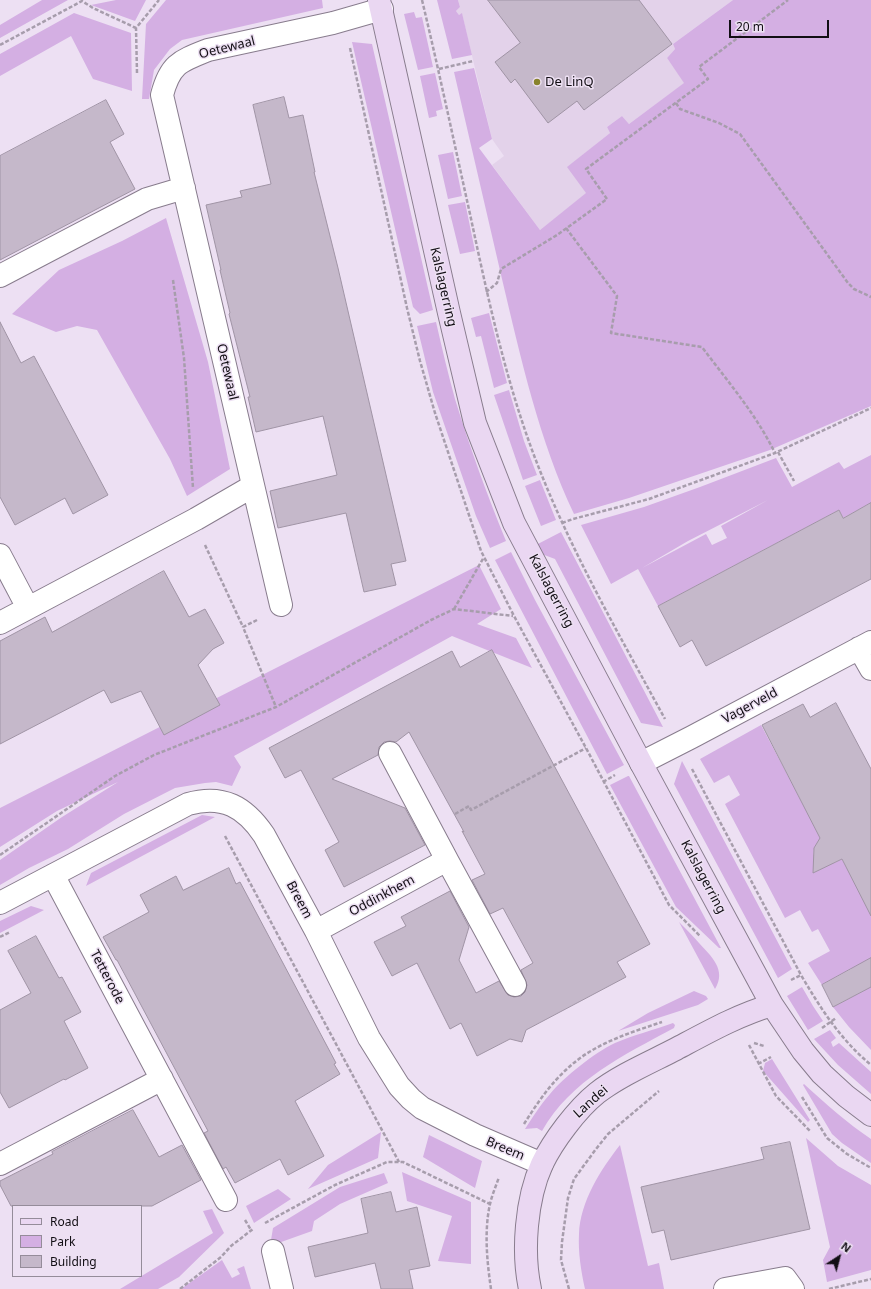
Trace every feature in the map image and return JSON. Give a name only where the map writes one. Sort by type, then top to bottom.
[{"type":"street","name":"Oetewaal","points":[[281,605],[162,95],[166,81],[173,68],[180,62],[208,50],[333,24],[380,5]]},
{"type":"street","name":"Kalslagerring","points":[[380,5],[475,423],[514,523],[772,1005],[803,1051],[822,1074],[846,1096],[871,1115]]},
{"type":"street","points":[[0,276],[147,199],[184,188]]},
{"type":"street","points":[[0,622],[196,519],[253,486]]},
{"type":"street","points":[[0,555],[28,608]]},
{"type":"street","name":"Vagerveld","points":[[641,762],[865,645],[871,669]]},
{"type":"street","points":[[390,753],[515,985]]},
{"type":"street","name":"Breem","points":[[0,903],[188,804],[200,800],[222,801],[240,809],[258,826],[264,835],[316,931],[369,1038],[399,1086],[422,1108],[475,1135],[542,1164]]},
{"type":"street","name":"Oddinkhem","points":[[316,931],[448,860]]},
{"type":"street","name":"Tetterode","points":[[52,876],[226,1200]]},
{"type":"street","name":"Landei","points":[[530,1289],[526,1247],[527,1219],[542,1164],[564,1127],[597,1093],[617,1080],[718,1026],[751,1011],[772,1005]]},
{"type":"street","points":[[0,1164],[162,1079]]},
{"type":"street","points":[[274,1251],[282,1289]]},
{"type":"street","points":[[724,1289],[785,1278],[793,1289]]},
{"type":"path","points":[[0,45],[83,0],[93,8],[136,28]]},
{"type":"path","points":[[422,0],[486,292],[514,395],[528,439],[562,523],[597,593],[801,975],[830,1022],[859,1055],[871,1065]]},
{"type":"path","points":[[486,292],[497,283],[501,269],[566,228],[607,199],[586,169],[708,79],[699,66],[788,0]]},
{"type":"path","points":[[438,69],[473,60]]},
{"type":"path","points":[[676,103],[680,108],[719,123],[740,134],[848,283],[854,289],[871,297]]},
{"type":"path","points":[[566,228],[617,296],[610,333],[702,347],[751,411],[794,481]]},
{"type":"path","points":[[173,274],[184,358],[194,495]]},
{"type":"path","points":[[562,523],[649,499],[776,453],[871,408]]},
{"type":"path","points":[[204,543],[243,627],[276,707]]},
{"type":"path","points":[[454,609],[484,557]]},
{"type":"path","points":[[243,627],[281,605]]},
{"type":"path","points":[[0,856],[115,776],[154,756],[276,707],[431,620],[454,609],[514,616]]},
{"type":"path","points":[[430,827],[469,806],[471,810],[586,748]]},
{"type":"path","points":[[224,835],[399,1162]]},
{"type":"path","points":[[818,1030],[836,1018]]},
{"type":"path","points":[[770,1048],[746,1041],[776,1096],[811,1132]]},
{"type":"path","points":[[758,1064],[771,1057]]},
{"type":"path","points":[[569,1289],[562,1260],[562,1242],[568,1198],[574,1179],[608,1134],[665,1086]]},
{"type":"path","points":[[827,1138],[847,1154],[871,1168]]},
{"type":"path","points":[[265,1223],[335,1185],[387,1162],[403,1162],[490,1204]]},
{"type":"path","points":[[226,1200],[233,1199],[262,1250],[274,1251]]},
{"type":"path","points":[[180,1289],[221,1257],[231,1246],[258,1226]]},
{"type":"path","points":[[829,1289],[871,1279]]},
{"type":"shaded area","points":[[458,0],[733,0],[673,44],[675,49],[667,58],[685,83],[629,124],[622,116],[607,127],[610,133],[568,167],[587,193],[540,230],[492,165],[504,156],[492,139],[462,14],[459,15],[456,11],[460,7]]},
{"type":"green space","points":[[42,0],[68,0],[0,38],[0,25]]},
{"type":"green space","points":[[116,0],[146,0],[135,21],[91,5]]},
{"type":"green space","points":[[166,0],[322,0],[323,8],[182,40],[170,49],[154,70],[149,99],[142,99],[146,24]]},
{"type":"green space","points":[[437,0],[458,0],[460,7],[456,11],[459,15],[462,13],[472,55],[452,59]]},
{"type":"green space","points":[[733,0],[871,0],[871,406],[770,450],[629,498],[574,514],[551,457],[532,399],[502,279],[454,72],[474,68],[492,139],[479,148],[540,230],[586,193],[567,167],[610,133],[607,127],[622,116],[629,124],[684,83],[667,58],[675,49],[673,44]]},
{"type":"green space","points":[[414,12],[416,18],[422,17],[433,67],[418,70],[404,14]]},
{"type":"green space","points":[[74,13],[131,33],[132,91],[93,79],[71,36],[0,76],[0,54]]},
{"type":"green space","points":[[352,42],[372,44],[433,310],[420,314],[413,307]]},
{"type":"green space","points":[[435,73],[443,109],[436,111],[437,116],[429,118],[420,76]]},
{"type":"green space","points":[[453,152],[462,196],[448,199],[438,155]]},
{"type":"green space","points":[[465,202],[475,251],[460,254],[448,205]]},
{"type":"green space","points":[[166,218],[208,362],[230,469],[187,496],[170,459],[97,330],[77,326],[56,332],[12,314],[59,270],[122,241]]},
{"type":"green space","points":[[489,313],[507,383],[494,388],[481,336],[476,337],[471,318]]},
{"type":"green space","points":[[436,322],[455,399],[479,471],[506,541],[490,548],[476,516],[433,392],[417,326]]},
{"type":"green space","points":[[509,390],[524,441],[537,475],[523,480],[494,395]]},
{"type":"green space","points":[[871,455],[871,503],[843,518],[839,510],[658,606],[638,569],[611,584],[581,525],[644,507],[776,458],[792,487],[839,462],[844,469]],"holes":[[[768,500],[721,526],[727,538],[712,545],[706,534],[642,568],[688,541]]]},
{"type":"green space","points":[[540,480],[556,520],[541,526],[525,486]]},
{"type":"green space","points":[[561,532],[663,727],[641,723],[555,559],[539,553],[534,546]]},
{"type":"green space","points":[[511,552],[535,600],[624,765],[607,774],[495,560]]},
{"type":"green space","points":[[479,565],[501,609],[477,624],[516,638],[532,668],[452,636],[234,756],[241,767],[232,786],[216,782],[175,788],[124,814],[68,849],[29,868],[0,885],[0,860],[62,817],[118,782],[57,811],[0,847],[0,808]]},
{"type":"green space","points":[[761,725],[822,840],[815,846],[814,849],[816,861],[834,863],[842,859],[871,914],[871,1050],[849,1027],[833,1007],[863,991],[851,969],[822,985],[808,963],[830,951],[818,929],[812,932],[800,910],[785,918],[725,804],[740,795],[729,775],[714,783],[700,759]]},
{"type":"green space","points":[[682,761],[792,969],[778,978],[674,784]]},
{"type":"green space","points":[[628,776],[721,948],[719,948],[676,907],[610,785]]},
{"type":"green space","points":[[202,815],[215,817],[86,886],[91,873]]},
{"type":"green space","points":[[31,906],[44,910],[0,933],[0,921]]},
{"type":"green space","points":[[679,922],[708,953],[716,964],[719,976],[715,989]]},
{"type":"green space","points":[[802,987],[823,1021],[808,1030],[787,996]]},
{"type":"green space","points":[[694,991],[706,996],[708,999],[698,1005],[618,1031],[648,1013]]},
{"type":"green space","points":[[673,1023],[675,1025],[674,1028],[636,1048],[600,1070],[583,1083],[554,1113],[542,1131],[537,1128],[525,1129],[543,1102],[556,1087],[589,1059],[607,1047],[629,1037]]},
{"type":"green space","points":[[830,1030],[836,1038],[831,1042],[833,1047],[839,1043],[871,1072],[871,1094],[838,1065],[814,1039]]},
{"type":"green space","points":[[772,1059],[810,1120],[808,1122],[763,1071],[765,1063]]},
{"type":"green space","points":[[804,1084],[845,1120],[871,1139],[871,1163],[842,1143],[832,1134],[803,1085]]},
{"type":"green space","points":[[381,1132],[378,1158],[308,1189],[328,1165]]},
{"type":"green space","points":[[429,1135],[482,1161],[475,1188],[423,1157]]},
{"type":"green space","points":[[806,1138],[838,1166],[871,1185],[871,1270],[827,1282],[823,1260],[830,1247]]},
{"type":"green space","points":[[620,1145],[648,1266],[659,1263],[664,1289],[585,1289],[579,1248],[580,1222],[587,1198],[593,1186]]},
{"type":"green space","points":[[402,1172],[471,1202],[471,1264],[438,1261],[452,1216],[407,1201]]},
{"type":"green space","points":[[384,1173],[388,1183],[340,1204],[314,1221],[312,1231],[270,1246],[273,1228],[340,1187]]},
{"type":"green space","points":[[278,1189],[291,1199],[254,1223],[246,1206]]},
{"type":"green space","points":[[212,1209],[224,1233],[179,1277],[158,1289],[120,1289],[213,1233],[203,1211]]},
{"type":"green space","points":[[222,1260],[232,1278],[240,1274],[237,1269],[244,1266],[251,1289],[181,1289]]},
{"type":"building","points":[[488,0],[639,0],[672,44],[584,110],[577,101],[548,123],[515,79],[511,83],[495,62],[520,43]]},
{"type":"building","points":[[284,97],[289,118],[303,115],[314,172],[338,268],[406,561],[391,564],[396,585],[364,592],[346,513],[278,528],[270,491],[337,475],[323,416],[256,432],[248,397],[250,397],[229,314],[221,270],[206,205],[242,197],[240,191],[271,184],[253,105]]},
{"type":"building","points":[[106,100],[124,134],[110,142],[135,189],[0,260],[0,156]]},
{"type":"building","points":[[0,322],[21,363],[34,356],[108,495],[73,514],[65,498],[15,525],[0,497]]},
{"type":"building","points":[[871,503],[871,579],[706,666],[692,640],[680,647],[658,606],[839,510],[843,518]]},
{"type":"building","points":[[164,571],[189,617],[205,609],[224,643],[213,649],[198,665],[220,705],[164,735],[141,691],[111,703],[104,690],[0,744],[0,641],[45,617],[52,632]]},
{"type":"building","points":[[492,650],[650,944],[617,962],[626,977],[526,1030],[522,1042],[510,1039],[477,1056],[461,1023],[450,1029],[417,963],[392,976],[374,942],[406,926],[401,917],[450,891],[469,927],[459,960],[476,993],[499,981],[508,995],[514,997],[521,996],[525,992],[527,985],[521,970],[533,963],[503,908],[490,914],[472,880],[485,874],[462,831],[464,832],[409,732],[396,742],[384,742],[379,747],[378,755],[332,779],[405,808],[425,845],[344,887],[325,850],[339,842],[301,770],[285,778],[269,748],[452,651],[460,667]]},
{"type":"building","points":[[836,703],[871,769],[871,916],[842,859],[813,873],[814,848],[820,838],[762,725],[803,704],[810,717]]},
{"type":"building","points":[[229,868],[236,884],[240,882],[336,1063],[334,1064],[340,1074],[295,1101],[324,1156],[288,1175],[280,1159],[235,1183],[226,1167],[223,1169],[204,1133],[208,1131],[117,960],[103,937],[149,912],[140,895],[176,876],[183,890]]},
{"type":"building","points":[[36,936],[59,978],[62,977],[81,1012],[64,1021],[88,1068],[9,1108],[0,1092],[0,1010],[31,993],[8,951]]},
{"type":"building","points":[[871,958],[871,987],[833,1007],[822,985]]},
{"type":"building","points":[[133,1110],[159,1157],[182,1145],[201,1180],[152,1206],[11,1206],[0,1185],[0,1181],[53,1154],[52,1152]]},
{"type":"building","points":[[790,1142],[810,1229],[671,1260],[664,1230],[652,1233],[641,1187],[764,1159],[761,1148]]},
{"type":"building","points":[[391,1192],[396,1212],[417,1207],[430,1266],[409,1270],[413,1289],[381,1289],[375,1263],[315,1277],[308,1247],[368,1233],[361,1199]]},
{"type":"place","name":"De LinQ","points":[[537,82]]}]
